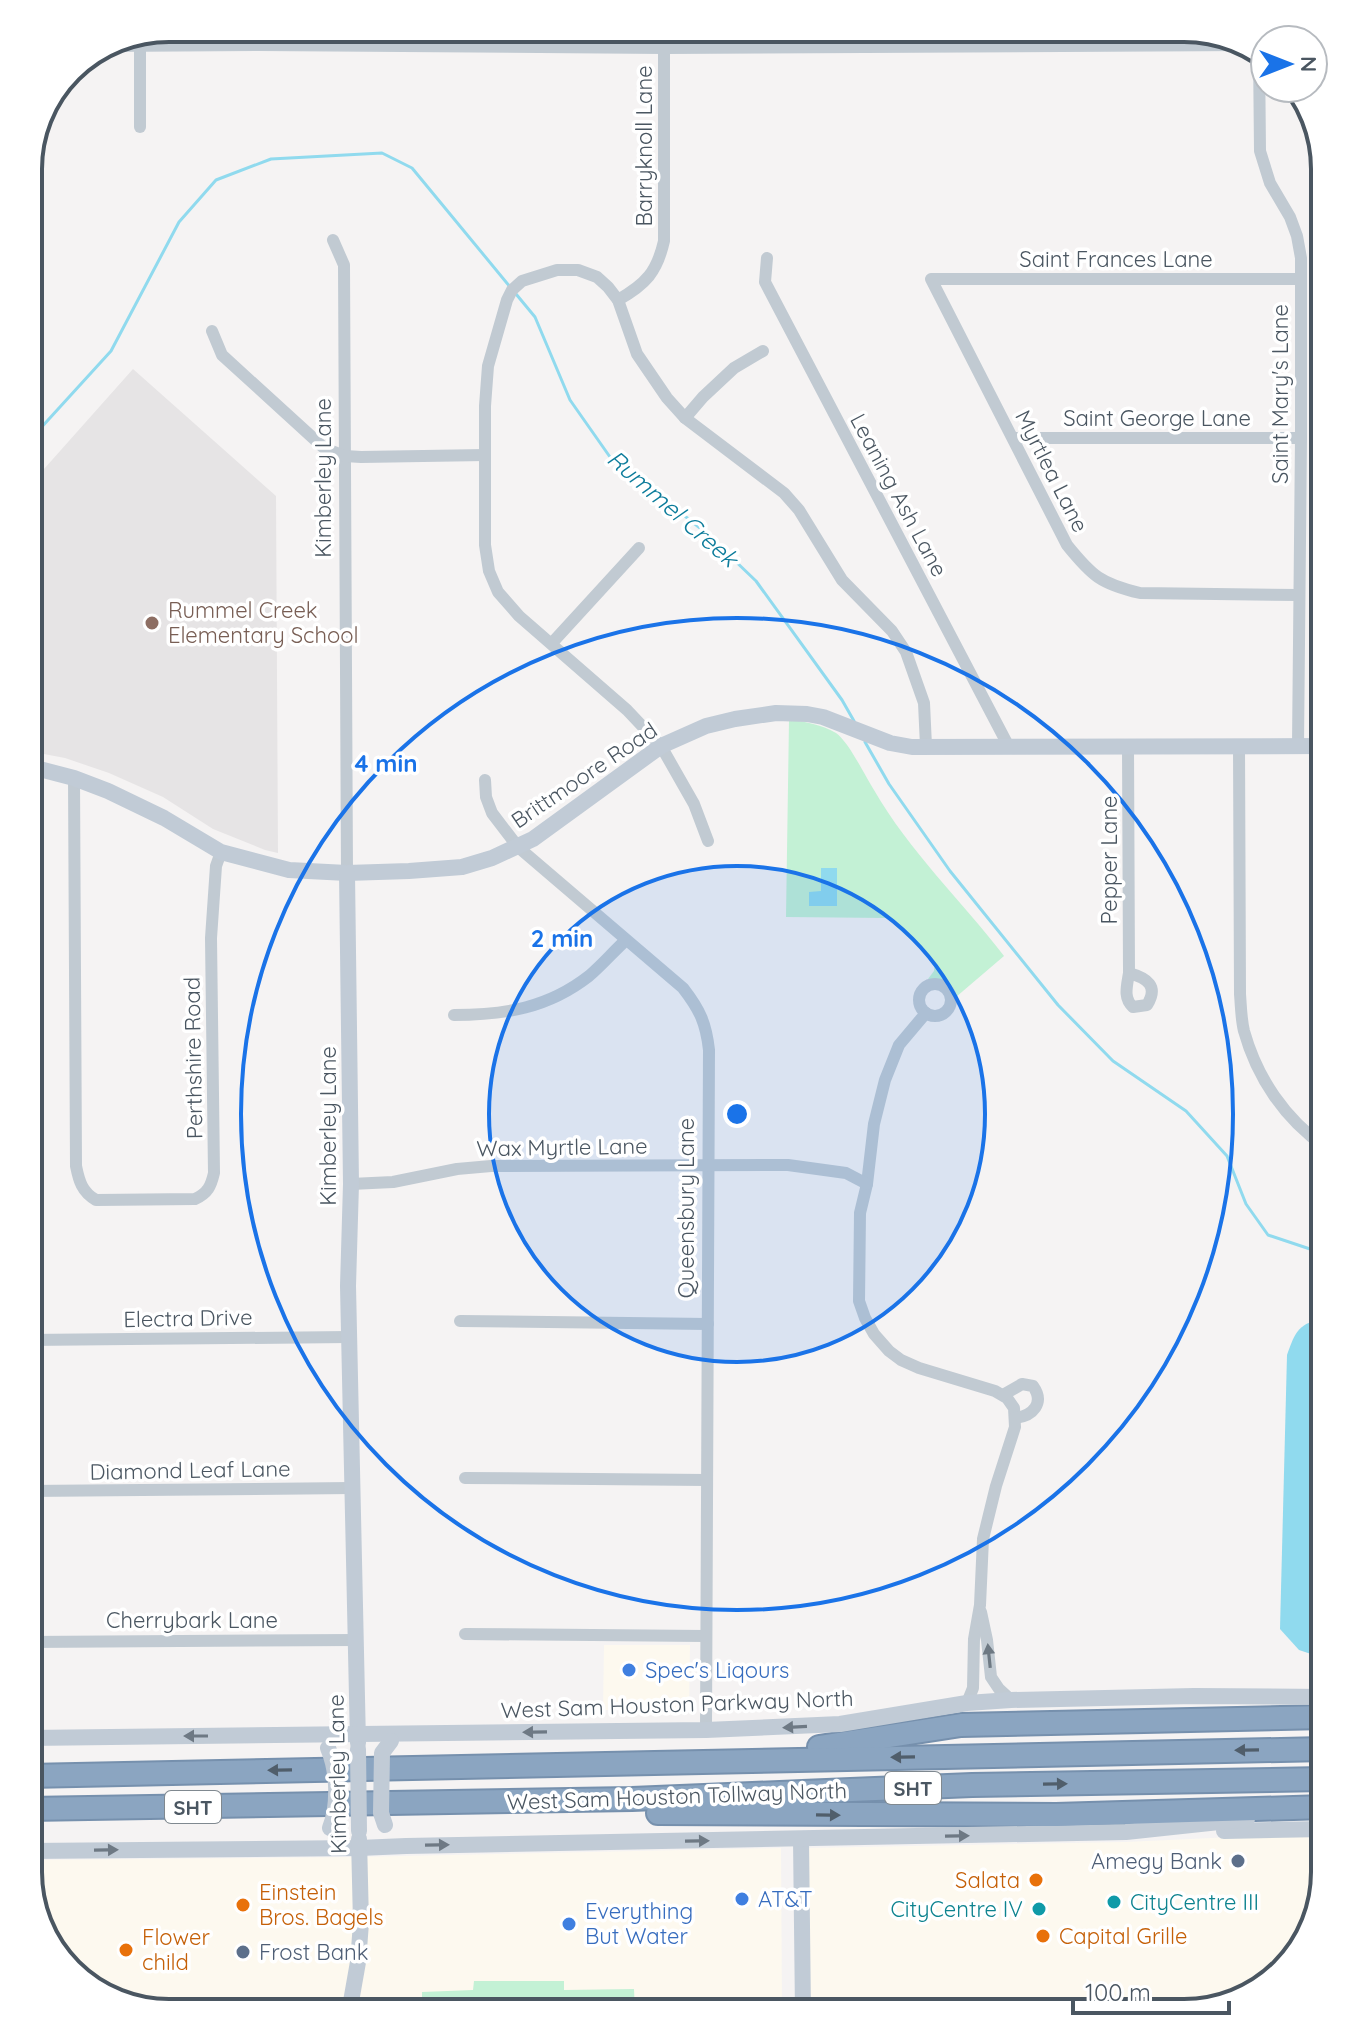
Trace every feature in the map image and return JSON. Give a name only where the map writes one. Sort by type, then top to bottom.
[{"type":"highway","points":[[638,1763],[793,1751],[961,1725],[1311,1717]]},
{"type":"highway","name":"West Sam Houston Tollway North","points":[[42,1776],[1311,1749]]},
{"type":"highway","name":"West Sam Houston Tollway North","points":[[42,1809],[501,1802],[962,1786],[1311,1779]]},
{"type":"highway","points":[[501,1802],[520,1813],[1056,1815],[1311,1807]]},
{"type":"main road","name":"Brittmoore Road","points":[[42,770],[108,791],[164,818],[221,852],[289,870],[347,873],[462,867],[492,858],[533,839],[661,746],[706,726],[744,717],[776,713],[807,714],[823,717],[890,743],[926,746],[1311,746]]},
{"type":"main road","name":"Kimberley Lane","points":[[347,873],[351,1184],[348,1286],[361,1887],[359,1949],[351,1999]]},
{"type":"main road","points":[[1194,1696],[1219,1690],[1311,1687]]},
{"type":"main road","name":"West Sam Houston Parkway North","points":[[42,1738],[311,1735],[358,1742],[408,1734],[706,1730],[840,1724],[967,1703],[1011,1700],[1311,1697]]},
{"type":"main road","points":[[406,1846],[393,1836],[381,1813],[382,1753],[391,1741],[408,1734]]},
{"type":"main road","points":[[302,1848],[330,1828],[335,1815],[334,1760],[328,1748],[311,1735]]},
{"type":"main road","points":[[1126,1832],[1252,1818],[1311,1817]]},
{"type":"main road","points":[[42,1851],[359,1848],[1311,1829]]},
{"type":"main road","points":[[801,1839],[803,1999]]},
{"type":"street","name":"Barryknoll Lane","points":[[618,300],[645,282],[654,270],[664,241],[664,42]]},
{"type":"street","points":[[140,127],[140,46],[1213,45]]},
{"type":"street","name":"Saint Mary's Lane","points":[[1260,104],[1260,151],[1270,183],[1290,217],[1301,258],[1298,746]]},
{"type":"street","name":"Kimberley Lane","points":[[333,240],[344,265],[347,873]]},
{"type":"street","name":"Leaning Ash Lane","points":[[767,258],[765,282],[1009,747]]},
{"type":"street","points":[[708,841],[694,804],[661,746],[627,710],[519,616],[498,592],[489,571],[485,545],[488,366],[507,300],[522,281],[557,270],[578,270],[597,277],[618,300],[637,354],[667,398],[685,418],[784,493],[799,510],[842,580],[892,631],[906,652],[924,703],[926,746]]},
{"type":"street","name":"Saint Frances Lane","points":[[931,279],[1301,279]]},
{"type":"street","name":"Myrtlea Lane","points":[[931,279],[1067,545],[1100,580],[1140,593],[1298,595]]},
{"type":"street","points":[[212,331],[222,355],[324,448],[345,456],[485,455]]},
{"type":"street","points":[[685,418],[734,368],[763,351]]},
{"type":"street","name":"Saint George Lane","points":[[1013,438],[1301,438]]},
{"type":"street","points":[[552,643],[639,548]]},
{"type":"street","points":[[1239,746],[1240,994],[1244,1029],[1269,1091],[1311,1136]]},
{"type":"street","name":"Pepper Lane","points":[[1128,747],[1129,973]]},
{"type":"street","name":"Perthshire Road","points":[[74,778],[76,1166],[83,1189],[96,1200],[195,1199],[211,1186],[214,1173],[211,938],[216,866],[221,852]]},
{"type":"street","name":"Queensbury Lane","points":[[485,780],[486,797],[492,813],[518,847],[683,988],[696,1005],[708,1033],[706,1730]]},
{"type":"street","points":[[454,1015],[484,1015],[541,1004],[570,990],[625,941]]},
{"type":"street","points":[[926,1013],[899,1045],[885,1080],[874,1124],[867,1184],[860,1213],[859,1301],[874,1334],[889,1351],[910,1364],[1003,1395],[1012,1402],[1015,1427],[983,1539],[973,1688],[967,1703]]},
{"type":"street","name":"Wax Myrtle Lane","points":[[351,1184],[393,1182],[457,1169],[491,1166],[709,1165],[821,1168],[846,1173],[867,1184]]},
{"type":"street","points":[[460,1321],[708,1324]]},
{"type":"street","name":"Electra Drive","points":[[42,1340],[349,1337]]},
{"type":"street","points":[[1003,1395],[1022,1384],[1033,1386],[1038,1392],[1034,1411],[1015,1418]]},
{"type":"street","points":[[465,1478],[706,1480]]},
{"type":"street","name":"Diamond Leaf Lane","points":[[42,1491],[352,1488]]},
{"type":"street","points":[[980,1605],[991,1677],[1011,1700]]},
{"type":"street","points":[[465,1634],[705,1636]]},
{"type":"street","name":"Cherrybark Lane","points":[[42,1642],[356,1640]]},
{"type":"shaded area","name":"Rummel Creek Elementary School","points":[[133,369],[276,496],[278,853],[213,829],[163,797],[109,773],[42,754],[42,471]]},
{"type":"shaded area","points":[[604,1645],[690,1645],[689,1710],[603,1710]]},
{"type":"shaded area","points":[[1311,1835],[1310,1889],[1294,1936],[1274,1962],[1248,1982],[1201,1998],[809,1999],[806,1848]]},
{"type":"shaded area","points":[[781,1848],[782,1999],[161,1999],[120,1989],[105,1982],[79,1962],[59,1936],[43,1889],[42,1860]]},
{"type":"green space","points":[[789,720],[807,722],[841,737],[903,834],[1004,956],[956,997],[946,983],[928,979],[934,971],[935,962],[887,918],[786,917]]},
{"type":"green space","points":[[474,1981],[564,1981],[564,1990],[634,1989],[634,1999],[422,1999],[422,1992],[473,1990]]},
{"type":"water","points":[[821,868],[837,868],[837,906],[809,906],[809,892],[821,891]]},
{"type":"water","points":[[1309,1323],[1311,1654],[1299,1650],[1280,1629],[1287,1355],[1299,1330]]},
{"type":"waterway","name":"Rummel Creek","points":[[42,427],[111,351],[179,222],[216,180],[271,159],[382,153],[412,168],[511,288]]},
{"type":"waterway","name":"Rummel Creek","points":[[516,294],[535,317],[570,400],[610,457],[705,532],[756,581],[854,721]]},
{"type":"waterway","name":"Rummel Creek","points":[[865,742],[889,784],[950,871],[1058,1005],[1113,1061],[1186,1111],[1227,1156],[1246,1204],[1268,1235],[1311,1249]]},
{"type":"place","name":"Rummel Creek Elementary School","points":[[152,623]]},
{"type":"place","name":"Spec's Liqours","points":[[629,1670]]},
{"type":"place","name":"Amegy Bank","points":[[1238,1861]]},
{"type":"place","name":"Salata","points":[[1036,1880]]},
{"type":"place","name":"AT&T","points":[[742,1899]]},
{"type":"place","name":"CityCentre III","points":[[1114,1902]]},
{"type":"place","name":"Einstein Bros. Bagels","points":[[243,1905]]},
{"type":"place","name":"CityCentre IV","points":[[1039,1909]]},
{"type":"place","name":"Everything But Water","points":[[569,1924]]},
{"type":"place","name":"Capital Grille","points":[[1043,1936]]},
{"type":"place","name":"Flower child","points":[[126,1950]]},
{"type":"place","name":"Frost Bank","points":[[243,1952]]}]
